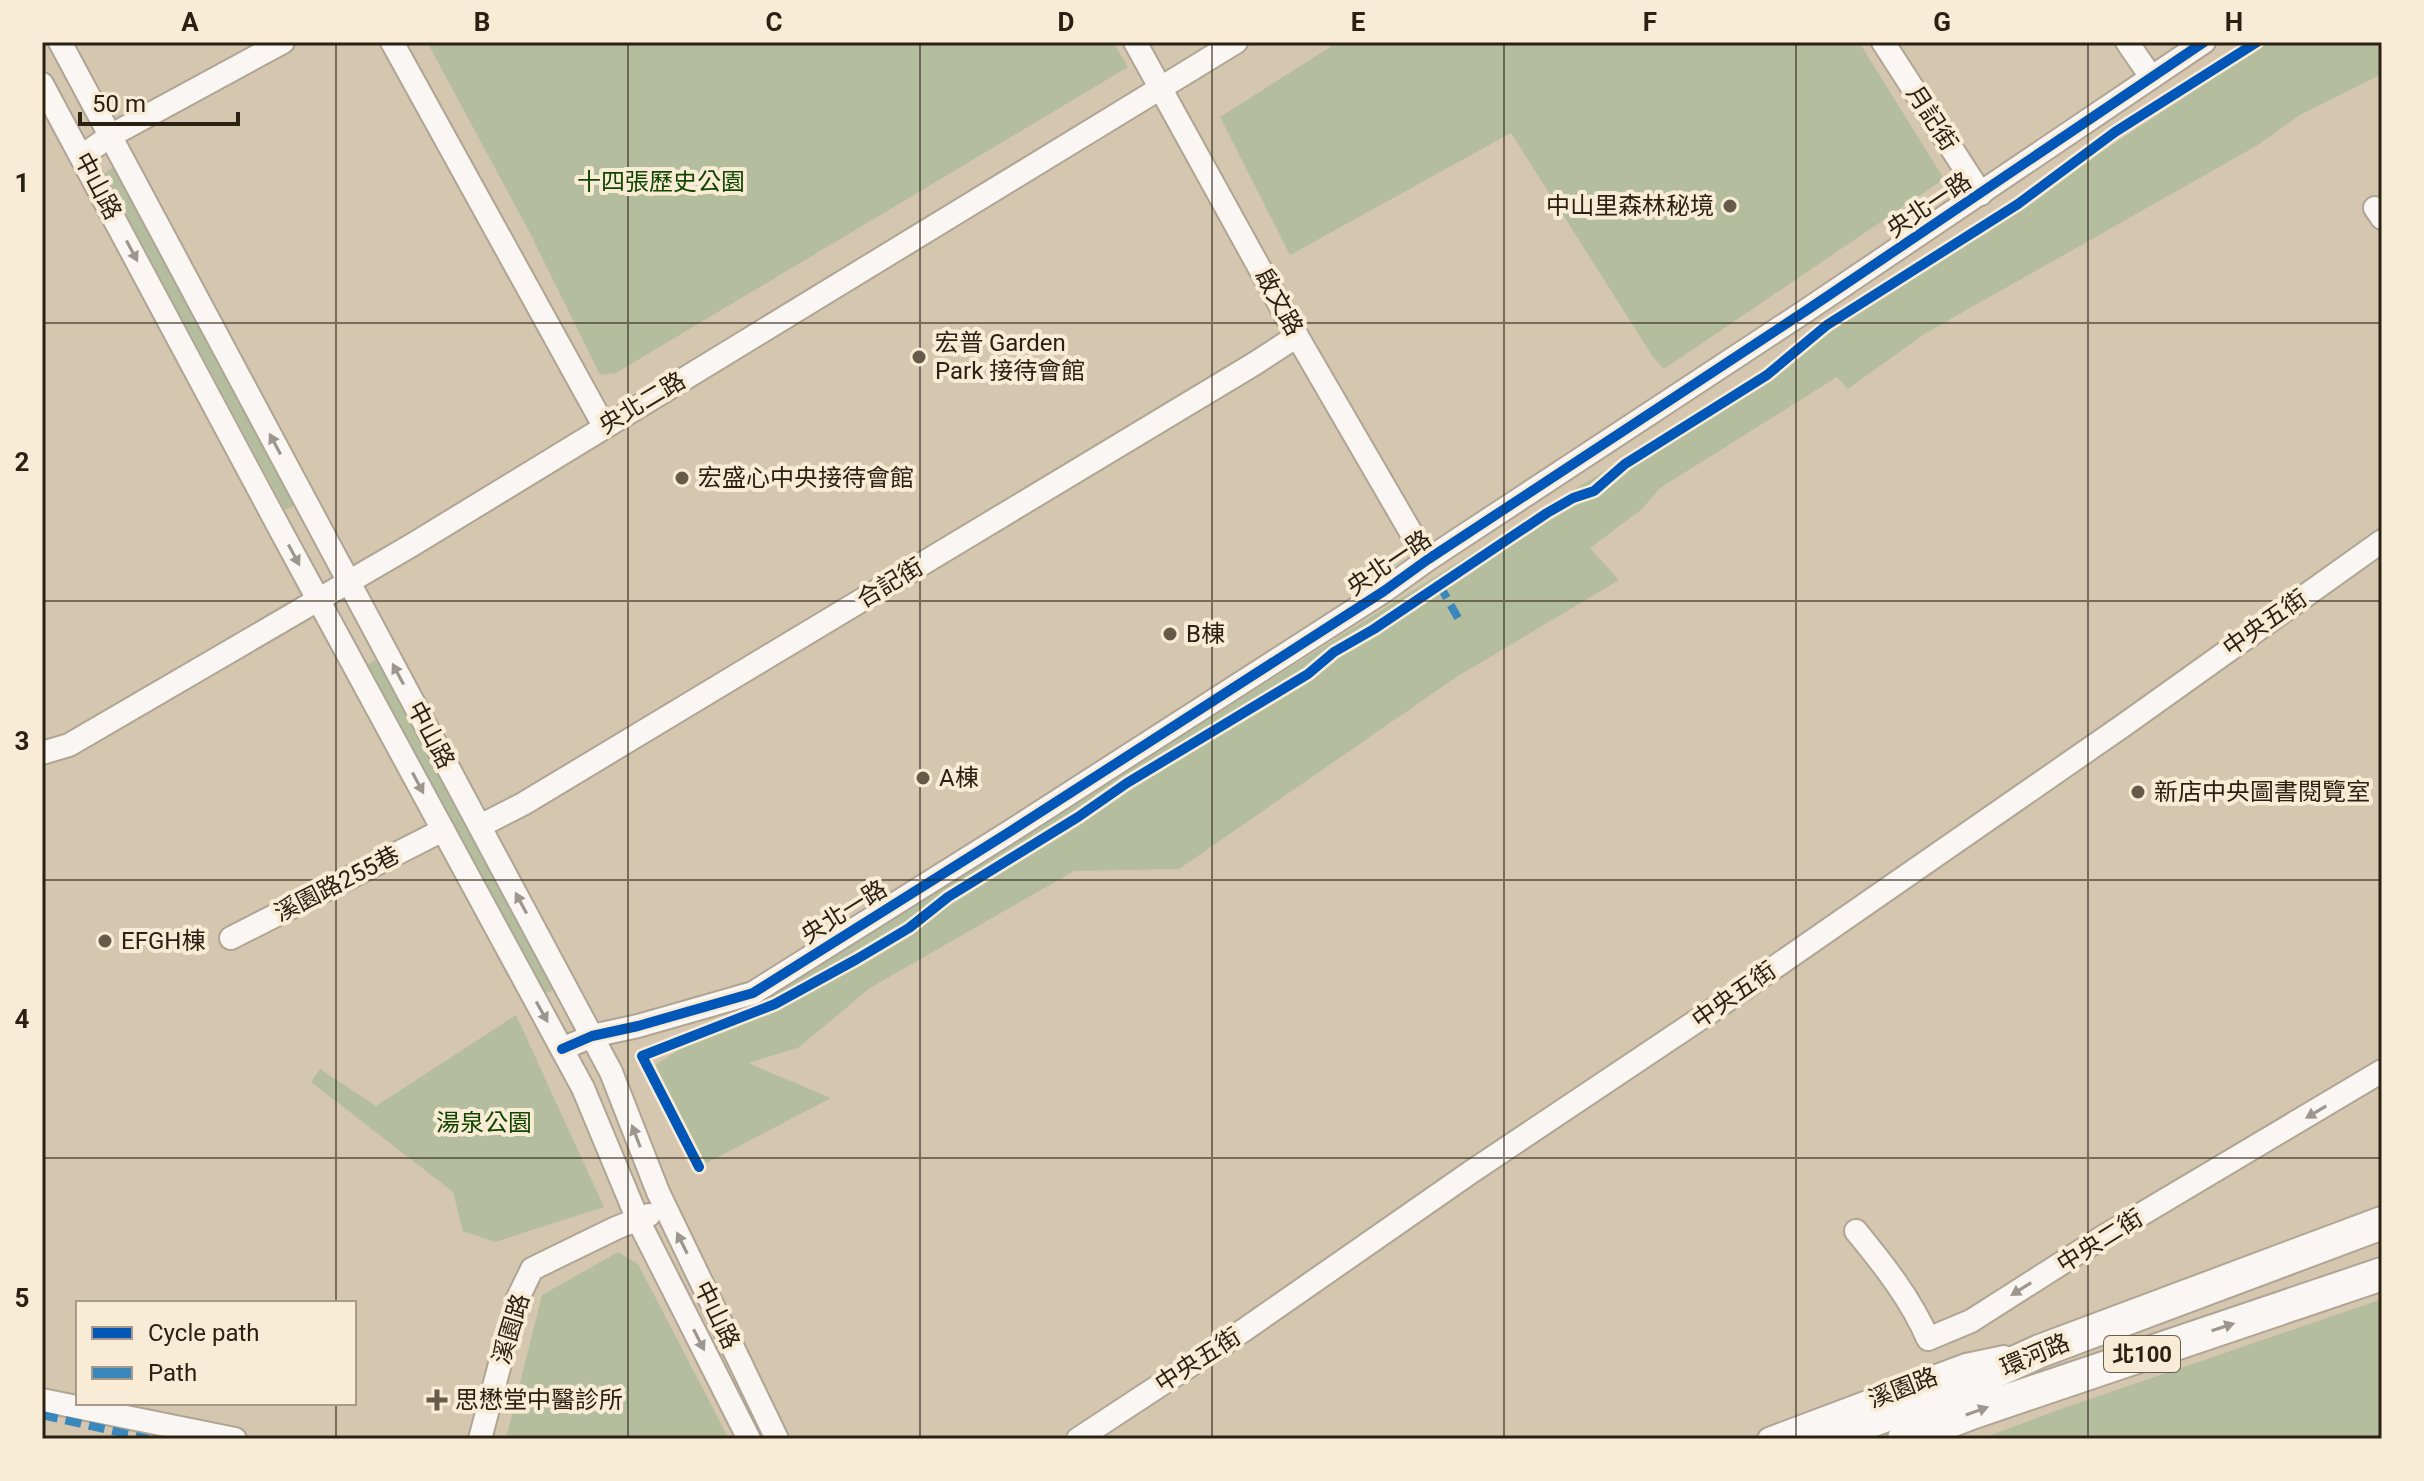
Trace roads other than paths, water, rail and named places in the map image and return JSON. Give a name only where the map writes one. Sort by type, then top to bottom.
[{"type":"highway","name":"環河路","points":[[1824,1439],[1972,1382],[2040,1351],[2382,1223]]},
{"type":"highway","points":[[2110,1325],[2382,1237]]},
{"type":"highway","name":"環河路","points":[[1904,1439],[1986,1407],[2382,1274]]},
{"type":"street","name":"中山路","points":[[60,42],[611,1072],[665,1208],[777,1439]]},
{"type":"street","points":[[82,156],[110,136],[283,42]]},
{"type":"street","points":[[392,42],[604,426]]},
{"type":"street","name":"啟文路","points":[[1135,42],[1297,336],[1427,560]]},
{"type":"street","name":"央北二路","points":[[42,753],[69,745],[412,545],[1236,42]]},
{"type":"street","name":"月記街","points":[[1883,42],[1981,194]]},
{"type":"street","points":[[2127,42],[2151,77]]},
{"type":"street","name":"央北一路","points":[[562,1049],[592,1036],[753,993],[1371,600],[2204,42]]},
{"type":"street","name":"中山路","points":[[42,84],[583,1088],[638,1220],[749,1439]]},
{"type":"street","name":"合記街","points":[[480,826],[550,788],[1297,336]]},
{"type":"street","name":"中央五街","points":[[1078,1439],[1244,1330],[1471,1172],[1749,985],[2124,725],[2382,541]]},
{"type":"street","name":"溪園路255巷","points":[[231,938],[443,830]]},
{"type":"street","name":"中央二街","points":[[1856,1231],[1886,1267],[1928,1339],[1971,1321],[2098,1240],[2382,1071]]},
{"type":"street","name":"溪園路","points":[[480,1439],[517,1300],[532,1269],[665,1208]]},
{"type":"street","name":"溪園路","points":[[1769,1439],[1966,1365],[2040,1351]]},
{"type":"street","points":[[42,1400],[235,1439]]},
{"type":"place","name":"中山里森林秘境","points":[[1730,206]]},
{"type":"place","name":"宏普 Garden Park 接待會館","points":[[919,357]]},
{"type":"place","name":"宏盛心中央接待會館","points":[[682,478]]},
{"type":"place","name":"B棟","points":[[1170,634]]},
{"type":"place","name":"A棟","points":[[923,778]]},
{"type":"place","name":"新店中央圖書閱覽室","points":[[2138,792]]},
{"type":"place","name":"EFGH棟","points":[[105,941]]},
{"type":"place","name":"思懋堂中醫診所","points":[[437,1400]]},
{"type":"park label","name":"十四張歷史公園","points":[[661,182]]},
{"type":"park label","name":"湯泉公園","points":[[484,1123]]}]
